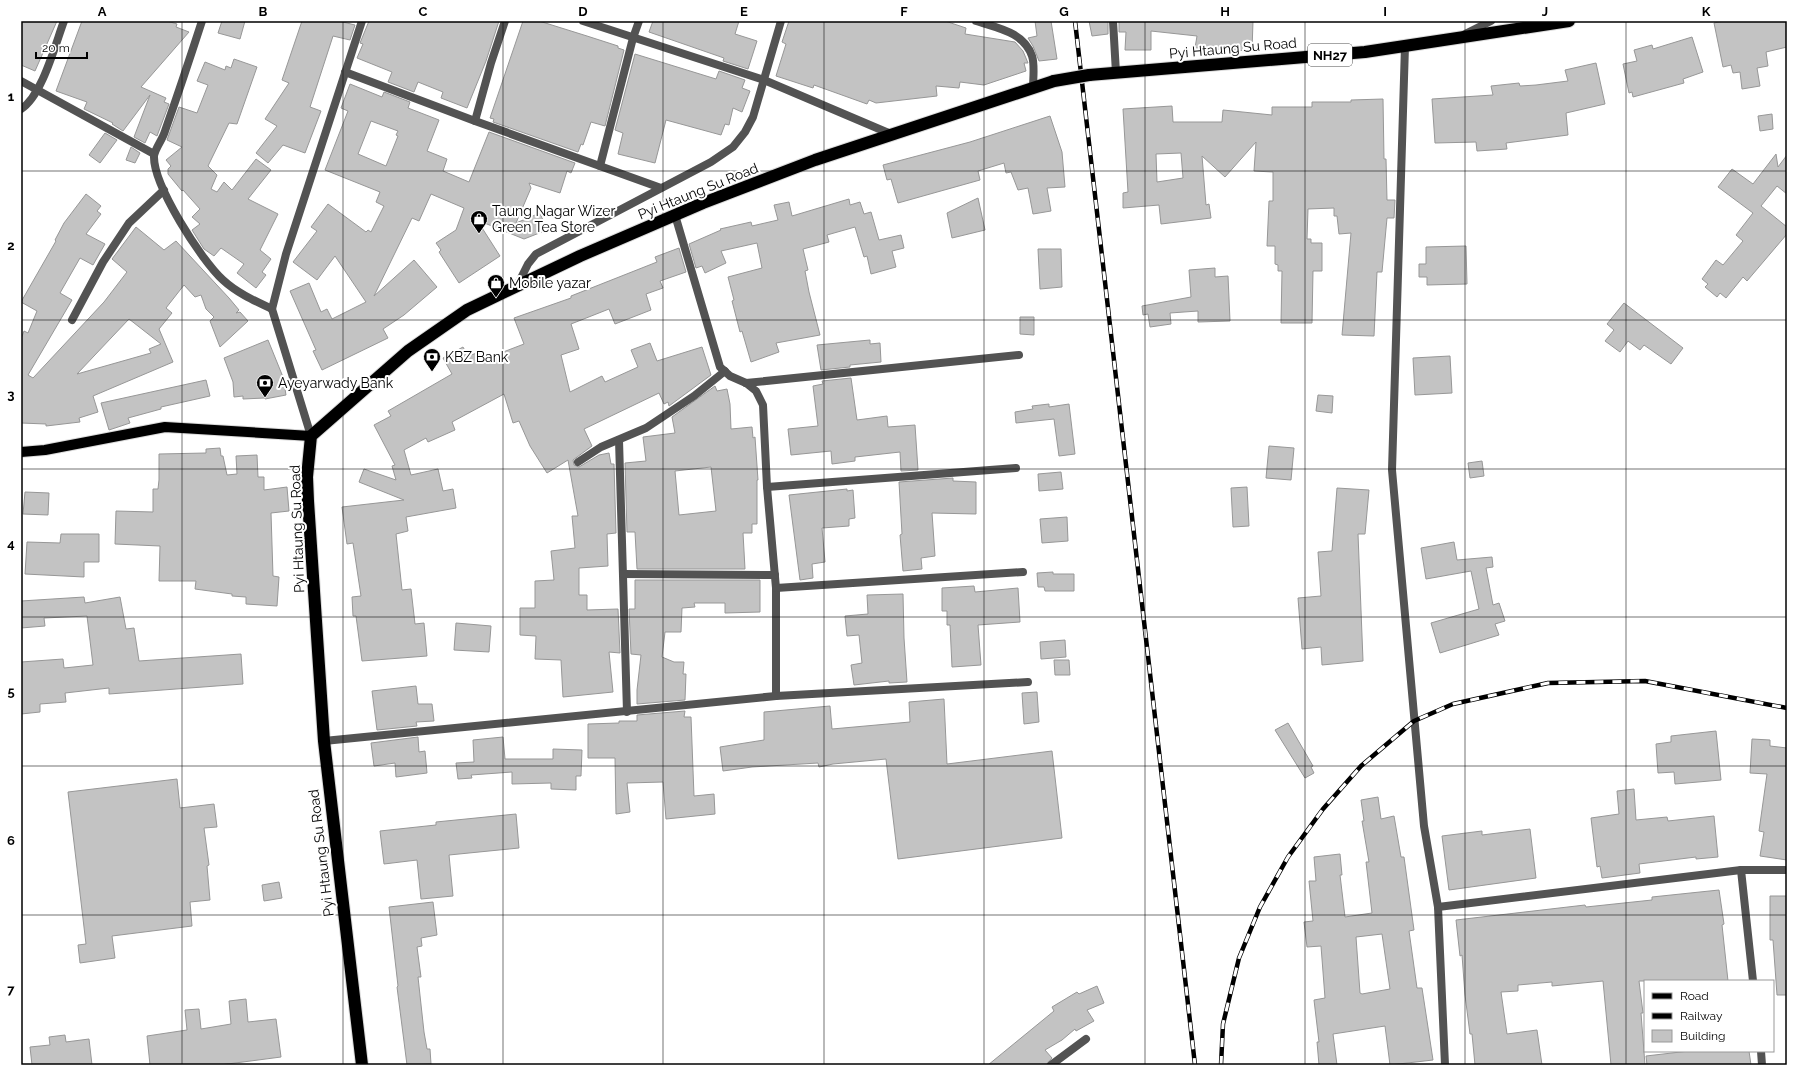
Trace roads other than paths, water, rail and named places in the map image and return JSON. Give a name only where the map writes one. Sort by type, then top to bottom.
[{"type":"highway","name":"Pyi Htaung Su Road","points":[[362,1065],[324,741],[307,478],[312,436],[408,351],[467,310],[580,256],[675,215],[815,160],[1054,81],[1090,75],[1366,52],[1569,21]]},
{"type":"main road","points":[[21,452],[45,450],[165,427],[312,436]]},
{"type":"street","points":[[21,109],[26,106],[38,90],[64,21]]},
{"type":"street","points":[[202,21],[165,133],[154,154],[156,165],[164,190],[176,213],[202,255],[222,279],[245,296],[272,309]]},
{"type":"street","points":[[312,436],[272,309],[286,254],[362,21]]},
{"type":"street","points":[[475,122],[491,63],[506,21]]},
{"type":"street","points":[[583,21],[764,80],[891,134]]},
{"type":"street","points":[[600,166],[633,38],[640,21]]},
{"type":"street","points":[[516,286],[528,264],[536,254],[711,162],[733,147],[746,132],[753,116],[781,21]]},
{"type":"street","points":[[976,21],[1015,34],[1026,44],[1033,57],[1033,88]]},
{"type":"street","points":[[1113,21],[1116,73]]},
{"type":"street","points":[[1454,38],[1491,21]]},
{"type":"street","points":[[1405,46],[1392,470],[1424,826],[1438,907],[1445,1065]]},
{"type":"street","points":[[345,72],[475,122],[661,188]]},
{"type":"street","points":[[21,81],[154,154]]},
{"type":"street","points":[[72,320],[103,262],[129,223],[164,190]]},
{"type":"street","points":[[675,215],[720,367],[730,376],[746,383],[756,391],[763,405],[767,488],[776,588],[776,696]]},
{"type":"street","points":[[746,383],[1019,355]]},
{"type":"street","points":[[578,462],[601,448],[646,428],[694,396],[725,371]]},
{"type":"street","points":[[618,440],[627,712]]},
{"type":"street","points":[[767,488],[1016,468]]},
{"type":"street","points":[[776,588],[1023,572]]},
{"type":"street","points":[[623,574],[775,575]]},
{"type":"street","points":[[324,741],[776,696],[1028,682]]},
{"type":"street","points":[[1438,907],[1741,870],[1787,870]]},
{"type":"street","points":[[1741,870],[1753,980]]},
{"type":"street","points":[[1050,1065],[1086,1039]]},
{"type":"street","points":[[1761,1052],[1762,1065]]},
{"type":"railway","points":[[1075,21],[1195,1065]]},
{"type":"railway","points":[[1221,1065],[1223,1024],[1239,958],[1260,907],[1288,857],[1323,809],[1361,766],[1414,721],[1453,704],[1548,683],[1645,681],[1787,708]]},
{"type":"place","name":"Taung Nagar Wizer Green Tea Store","points":[[479,234]]},
{"type":"place","name":"Mobile yazar","points":[[496,298]]},
{"type":"place","name":"KBZ Bank","points":[[432,372]]},
{"type":"place","name":"Ayeyarwady Bank","points":[[265,398]]}]
